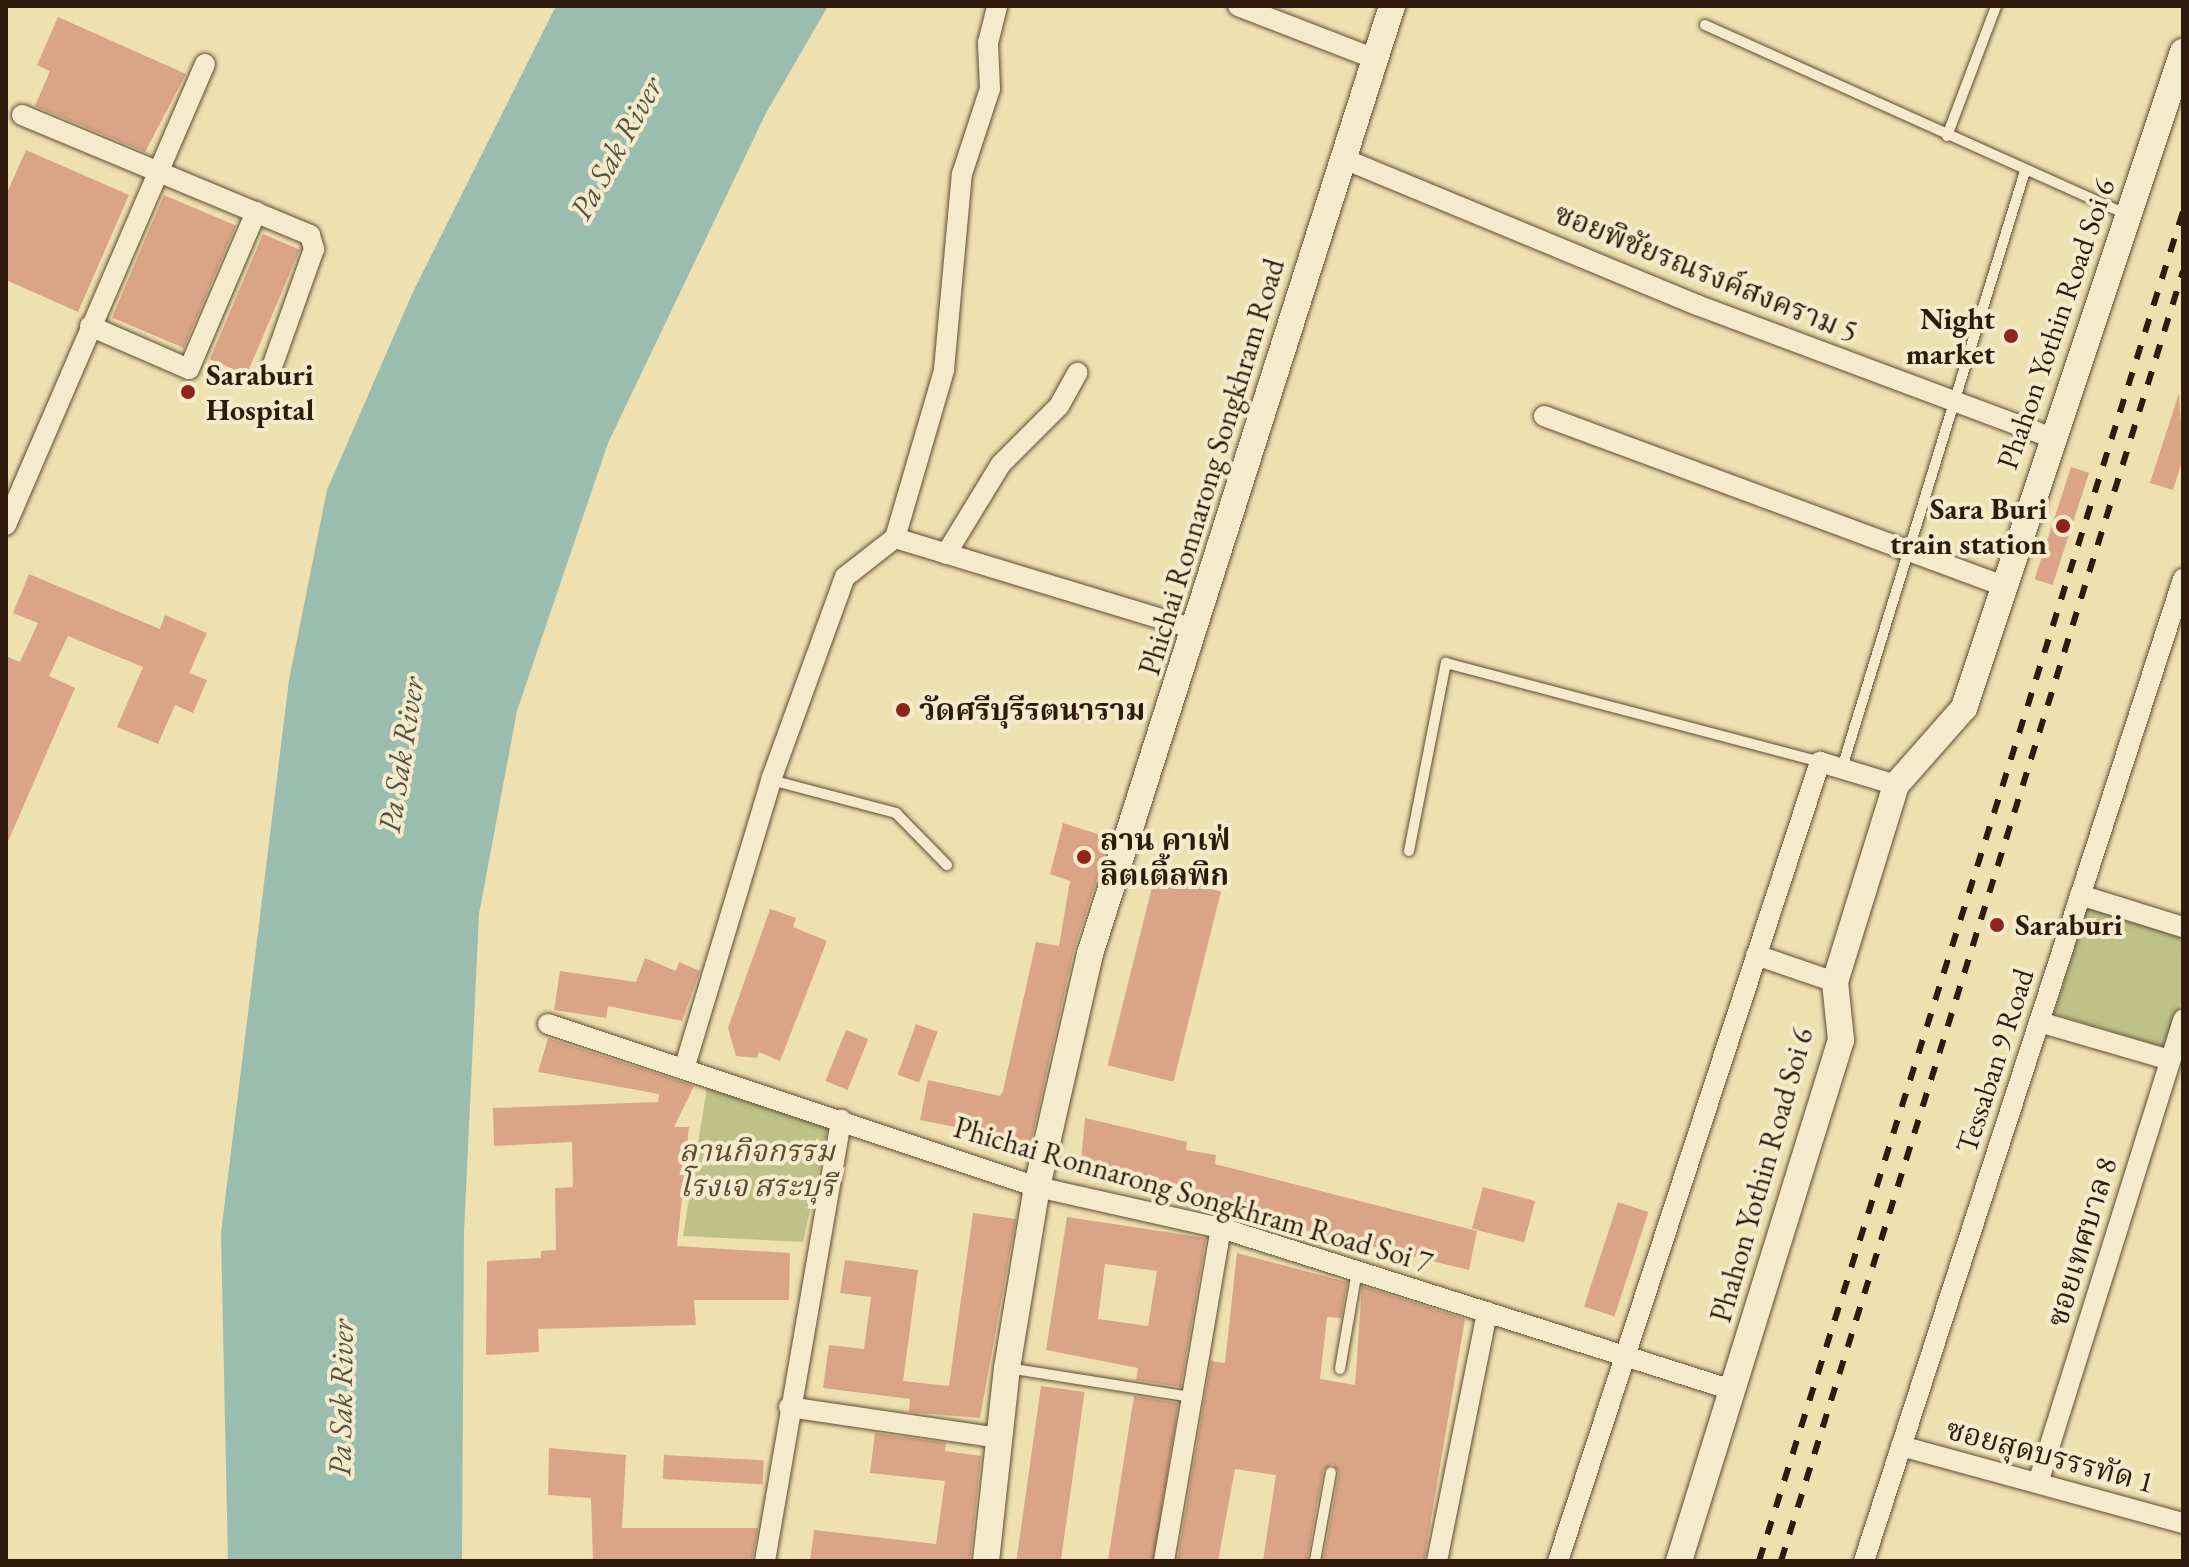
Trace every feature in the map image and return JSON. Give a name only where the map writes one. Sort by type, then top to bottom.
[{"type":"street","points":[[684,1069],[771,780],[845,577],[895,538],[944,370],[962,174],[990,89],[988,43],[997,6]]},
{"type":"street","points":[[1238,6],[1375,59]]},
{"type":"street","name":"Phichai Ronnarong Songkhram Road","points":[[986,1561],[1007,1368],[1037,1187],[1090,954],[1392,6]]},
{"type":"street","name":"Phahon Yothin Road Soi 6","points":[[1679,1561],[1841,1040],[1835,982],[1896,785],[1964,708],[2050,437],[2183,52]]},
{"type":"street","points":[[6,525],[155,169],[205,64]]},
{"type":"street","points":[[22,115],[310,235],[314,249],[271,370]]},
{"type":"street","name":"ซอยพิชัยรณรงค์สงคราม 5","points":[[1342,158],[1697,305],[2050,437]]},
{"type":"street","points":[[90,326],[189,369],[256,212]]},
{"type":"street","points":[[946,554],[1001,464],[1059,406],[1077,373]]},
{"type":"street","points":[[1544,416],[1905,553],[2003,586]]},
{"type":"street","points":[[895,538],[1195,629]]},
{"type":"street","name":"Tessaban 9 Road","points":[[1864,1561],[2183,579]]},
{"type":"street","points":[[1560,1560],[1621,1355],[1820,762],[1896,785]]},
{"type":"street","points":[[2080,895],[2183,927]]},
{"type":"street","points":[[1756,955],[1835,982]]},
{"type":"street","name":"ซอยเทศบาล 8","points":[[2038,1483],[2183,1019]]},
{"type":"street","points":[[2039,1022],[2170,1060]]},
{"type":"street","name":"Phichai Ronnarong Songkhram Road Soi 7","points":[[548,1024],[841,1119],[1037,1187],[1221,1228],[1732,1390]]},
{"type":"street","points":[[765,1561],[789,1407],[841,1119]]},
{"type":"street","points":[[1164,1561],[1221,1228]]},
{"type":"street","points":[[1437,1561],[1487,1312]]},
{"type":"street","points":[[789,1407],[999,1438]]},
{"type":"street","name":"ซอยสุดบรรรทัด 1","points":[[1901,1446],[2183,1523]]},
{"type":"lane","points":[[1947,136],[1996,6]]},
{"type":"lane","points":[[1705,25],[2127,215]]},
{"type":"lane","points":[[1842,768],[1905,553],[2025,171]]},
{"type":"lane","points":[[1409,851],[1446,663],[1820,762]]},
{"type":"lane","points":[[771,780],[896,813],[947,865]]},
{"type":"lane","points":[[1340,1369],[1357,1271]]},
{"type":"lane","points":[[1007,1368],[1192,1397]]},
{"type":"lane","points":[[1315,1561],[1331,1472]]},
{"type":"green space","points":[[2087,907],[2183,936],[2183,996],[2167,1048],[2054,1014]]},
{"type":"green space","name":"ลานกิจกรรม โรงเจ สระบุรี","points":[[707,1088],[828,1128],[803,1242],[683,1236]]},
{"type":"water","name":"Pa Sak River","points":[[556,6],[828,6],[766,113],[608,443],[517,711],[479,914],[464,1233],[462,1561],[228,1561],[221,1233],[289,680],[327,490],[412,294]]},
{"type":"building","points":[[58,17],[186,74],[145,152],[35,106],[50,71],[37,65]]},
{"type":"building","points":[[26,150],[129,195],[78,312],[6,280],[6,195]]},
{"type":"building","points":[[164,195],[236,225],[184,348],[112,317]]},
{"type":"building","points":[[263,234],[300,250],[247,375],[210,359]]},
{"type":"building","points":[[2179,393],[2183,458],[2173,490],[2150,483]]},
{"type":"building","name":"Sara Buri train station","points":[[2071,467],[2089,473],[2053,585],[2035,579]]},
{"type":"building","points":[[29,574],[160,629],[165,615],[207,633],[189,673],[207,680],[193,713],[175,705],[158,744],[117,727],[143,667],[68,636],[49,676],[75,688],[6,846],[6,656],[20,662],[38,623],[13,613]]},
{"type":"building","points":[[1063,823],[1110,838],[1074,950],[1031,1142],[920,1120],[928,1080],[1000,1096],[1003,1091],[1036,942],[1059,946],[1070,881],[1050,874]]},
{"type":"building","points":[[1155,875],[1221,891],[1174,1082],[1108,1065]]},
{"type":"building","points":[[770,909],[796,918],[793,927],[827,941],[780,1061],[759,1052],[757,1058],[736,1056],[728,1028]]},
{"type":"building","points":[[645,958],[676,971],[679,962],[700,971],[682,1021],[608,1006],[606,1018],[554,1010],[560,971],[636,982]]},
{"type":"building","points":[[916,1024],[938,1032],[919,1083],[898,1075]]},
{"type":"building","points":[[846,1030],[868,1039],[848,1090],[825,1081]]},
{"type":"building","points":[[548,1038],[694,1086],[674,1127],[689,1127],[677,1246],[790,1253],[789,1300],[694,1300],[696,1325],[538,1329],[539,1352],[486,1355],[487,1261],[541,1258],[541,1251],[556,1250],[555,1188],[573,1187],[572,1142],[494,1146],[493,1108],[658,1102],[659,1094],[538,1072]]},
{"type":"building","points":[[1085,1118],[1187,1142],[1186,1150],[1216,1155],[1215,1164],[1477,1231],[1469,1270],[1214,1208],[1215,1199],[1186,1194],[1187,1187],[1081,1161]]},
{"type":"building","points":[[1483,1187],[1535,1201],[1524,1243],[1472,1229]]},
{"type":"building","points":[[1618,1202],[1648,1212],[1614,1317],[1584,1307]]},
{"type":"building","points":[[973,1213],[1016,1219],[980,1418],[909,1412],[910,1399],[823,1388],[829,1345],[864,1349],[871,1297],[840,1293],[845,1260],[918,1270],[903,1381],[949,1386]]},
{"type":"building","points":[[1067,1217],[1206,1238],[1181,1387],[1136,1380],[1138,1368],[1046,1350]],"holes":[[[1105,1264],[1157,1271],[1148,1326],[1098,1319]]]},
{"type":"building","points":[[1237,1253],[1347,1282],[1341,1318],[1327,1317],[1320,1379],[1355,1385],[1362,1286],[1465,1319],[1424,1561],[1323,1561],[1339,1473],[1332,1464],[1323,1471],[1307,1561],[1263,1561],[1276,1475],[1235,1469],[1218,1561],[1177,1561],[1211,1361],[1225,1363]]},
{"type":"building","points":[[1041,1386],[1085,1392],[1061,1561],[1017,1560]]},
{"type":"building","points":[[1134,1396],[1178,1403],[1153,1561],[1108,1561]]},
{"type":"building","points":[[875,1433],[946,1443],[945,1451],[981,1456],[970,1561],[810,1561],[814,1530],[936,1544],[945,1481],[870,1473]]},
{"type":"building","points":[[549,1448],[626,1455],[622,1528],[758,1528],[752,1561],[593,1561],[591,1498],[548,1495]]},
{"type":"building","points":[[664,1455],[764,1460],[763,1484],[663,1479]]},
{"type":"railway","points":[[1759,1561],[2183,211]]},
{"type":"railway","points":[[1781,1561],[2183,271]]},
{"type":"place","name":"Night market","points":[[2011,336]]},
{"type":"place","name":"Saraburi Hospital","points":[[188,392]]},
{"type":"place","name":"Sara Buri train station","points":[[2063,526]]},
{"type":"place","name":"วัดศรีบุรีรตนาราม","points":[[903,710]]},
{"type":"place","name":"ลาน คาเฟ่ ลิตเติ้ลพิก","points":[[1084,857]]},
{"type":"place","name":"Saraburi","points":[[1997,925]]}]
